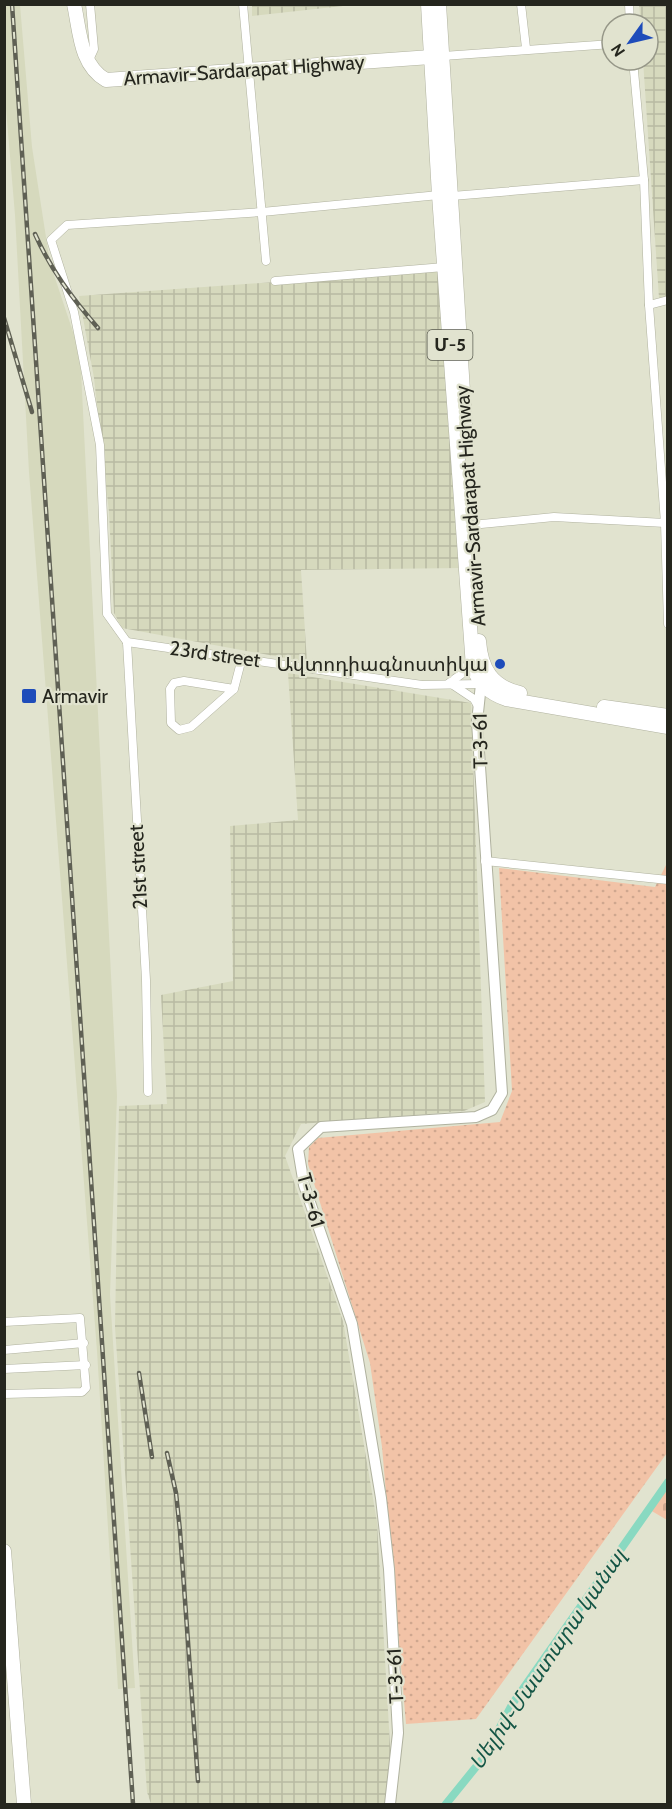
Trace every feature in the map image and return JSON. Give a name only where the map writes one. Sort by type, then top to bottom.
[{"type":"highway","points":[[74,4],[87,63]]},
{"type":"highway","name":"Armavir-Sardarapat Highway","points":[[428,4],[437,57],[460,419],[471,656],[476,676],[485,680]]},
{"type":"highway","name":"Armavir-Sardarapat Highway","points":[[437,57],[440,4]]},
{"type":"highway","name":"Armavir-Sardarapat Highway","points":[[87,63],[94,74],[106,81],[437,57]]},
{"type":"highway","name":"Armavir-Sardarapat Highway","points":[[446,195],[444,267],[471,525],[479,651],[485,680]]},
{"type":"highway","points":[[485,680],[495,695],[506,699],[668,727]]},
{"type":"highway","points":[[485,680],[525,694],[668,716]]},
{"type":"highway","points":[[4,1551],[24,1804]]},
{"type":"street","points":[[87,63],[94,49],[90,4]]},
{"type":"street","points":[[243,4],[266,261]]},
{"type":"street","points":[[522,4],[526,48]]},
{"type":"street","points":[[437,57],[526,48],[600,45]]},
{"type":"street","points":[[634,72],[644,180],[649,304],[665,523],[668,624]]},
{"type":"street","points":[[127,642],[106,614],[100,445],[74,312],[51,240],[67,225],[262,213],[446,195],[644,180]]},
{"type":"street","points":[[275,281],[444,267]]},
{"type":"street","points":[[649,304],[668,300]]},
{"type":"street","points":[[471,525],[554,516],[665,523]]},
{"type":"street","name":"23rd street","points":[[127,642],[422,685],[485,680]]},
{"type":"street","name":"21st street","points":[[127,642],[146,980],[148,1092]]},
{"type":"street","points":[[471,656],[463,672],[449,683],[474,699],[479,708],[487,700],[506,699]]},
{"type":"street","points":[[234,689],[184,681],[174,683],[170,689],[171,723],[179,730],[191,727],[234,689],[242,658]]},
{"type":"street","name":"T-3-61","points":[[390,1804],[398,1733],[389,1569],[381,1498],[352,1324],[304,1185],[298,1149],[321,1127],[477,1117],[492,1110],[502,1092],[485,861],[479,708],[485,680]]},
{"type":"street","points":[[485,861],[668,880]]},
{"type":"street","points":[[4,1322],[80,1318],[86,1365],[86,1388],[82,1392],[4,1394]]},
{"type":"street","points":[[4,1350],[84,1343]]},
{"type":"street","points":[[4,1370],[86,1365]]},
{"type":"shaded area","points":[[352,4],[252,16],[252,5]]},
{"type":"shaded area","points":[[4,5],[20,5],[32,147],[50,263],[75,338],[81,371],[117,1096],[110,1295],[135,1688],[118,1689],[97,1351],[29,472],[15,215],[5,97]]},
{"type":"shaded area","points":[[639,5],[667,5],[668,296],[659,298],[644,72],[660,72],[660,12],[640,12]]},
{"type":"shaded area","points":[[442,270],[459,568],[301,570],[307,662],[122,628],[114,613],[109,512],[94,378],[79,296]]},
{"type":"shaded area","points":[[288,673],[471,703],[485,1102],[464,1111],[301,1124],[285,1156],[343,1321],[377,1522],[391,1762],[385,1804],[151,1804],[147,1792],[115,1327],[119,1106],[167,1104],[161,995],[233,981],[230,826],[298,820]]},
{"type":"green space","points":[[666,865],[667,1453],[476,1719],[406,1724],[382,1447],[370,1363],[308,1164],[309,1147],[318,1138],[500,1122],[512,1091],[499,868],[655,887]]},
{"type":"green space","points":[[667,1484],[667,1520],[650,1510]]},
{"type":"waterway","name":"Սելիվ֊Մաստարա կանալ","points":[[446,1804],[484,1757],[513,1703],[668,1482]]},
{"type":"railway","points":[[12,4],[133,1804]]},
{"type":"railway","points":[[35,234],[63,283],[98,328]]},
{"type":"railway","points":[[4,318],[32,412]]},
{"type":"railway","points":[[139,1373],[152,1457]]},
{"type":"railway","points":[[167,1453],[176,1493],[180,1531],[198,1781]]},
{"type":"place","name":"Ավտոդիագնոստիկա","points":[[500,664]]},
{"type":"place","name":"Armavir","points":[[29,696]]}]
